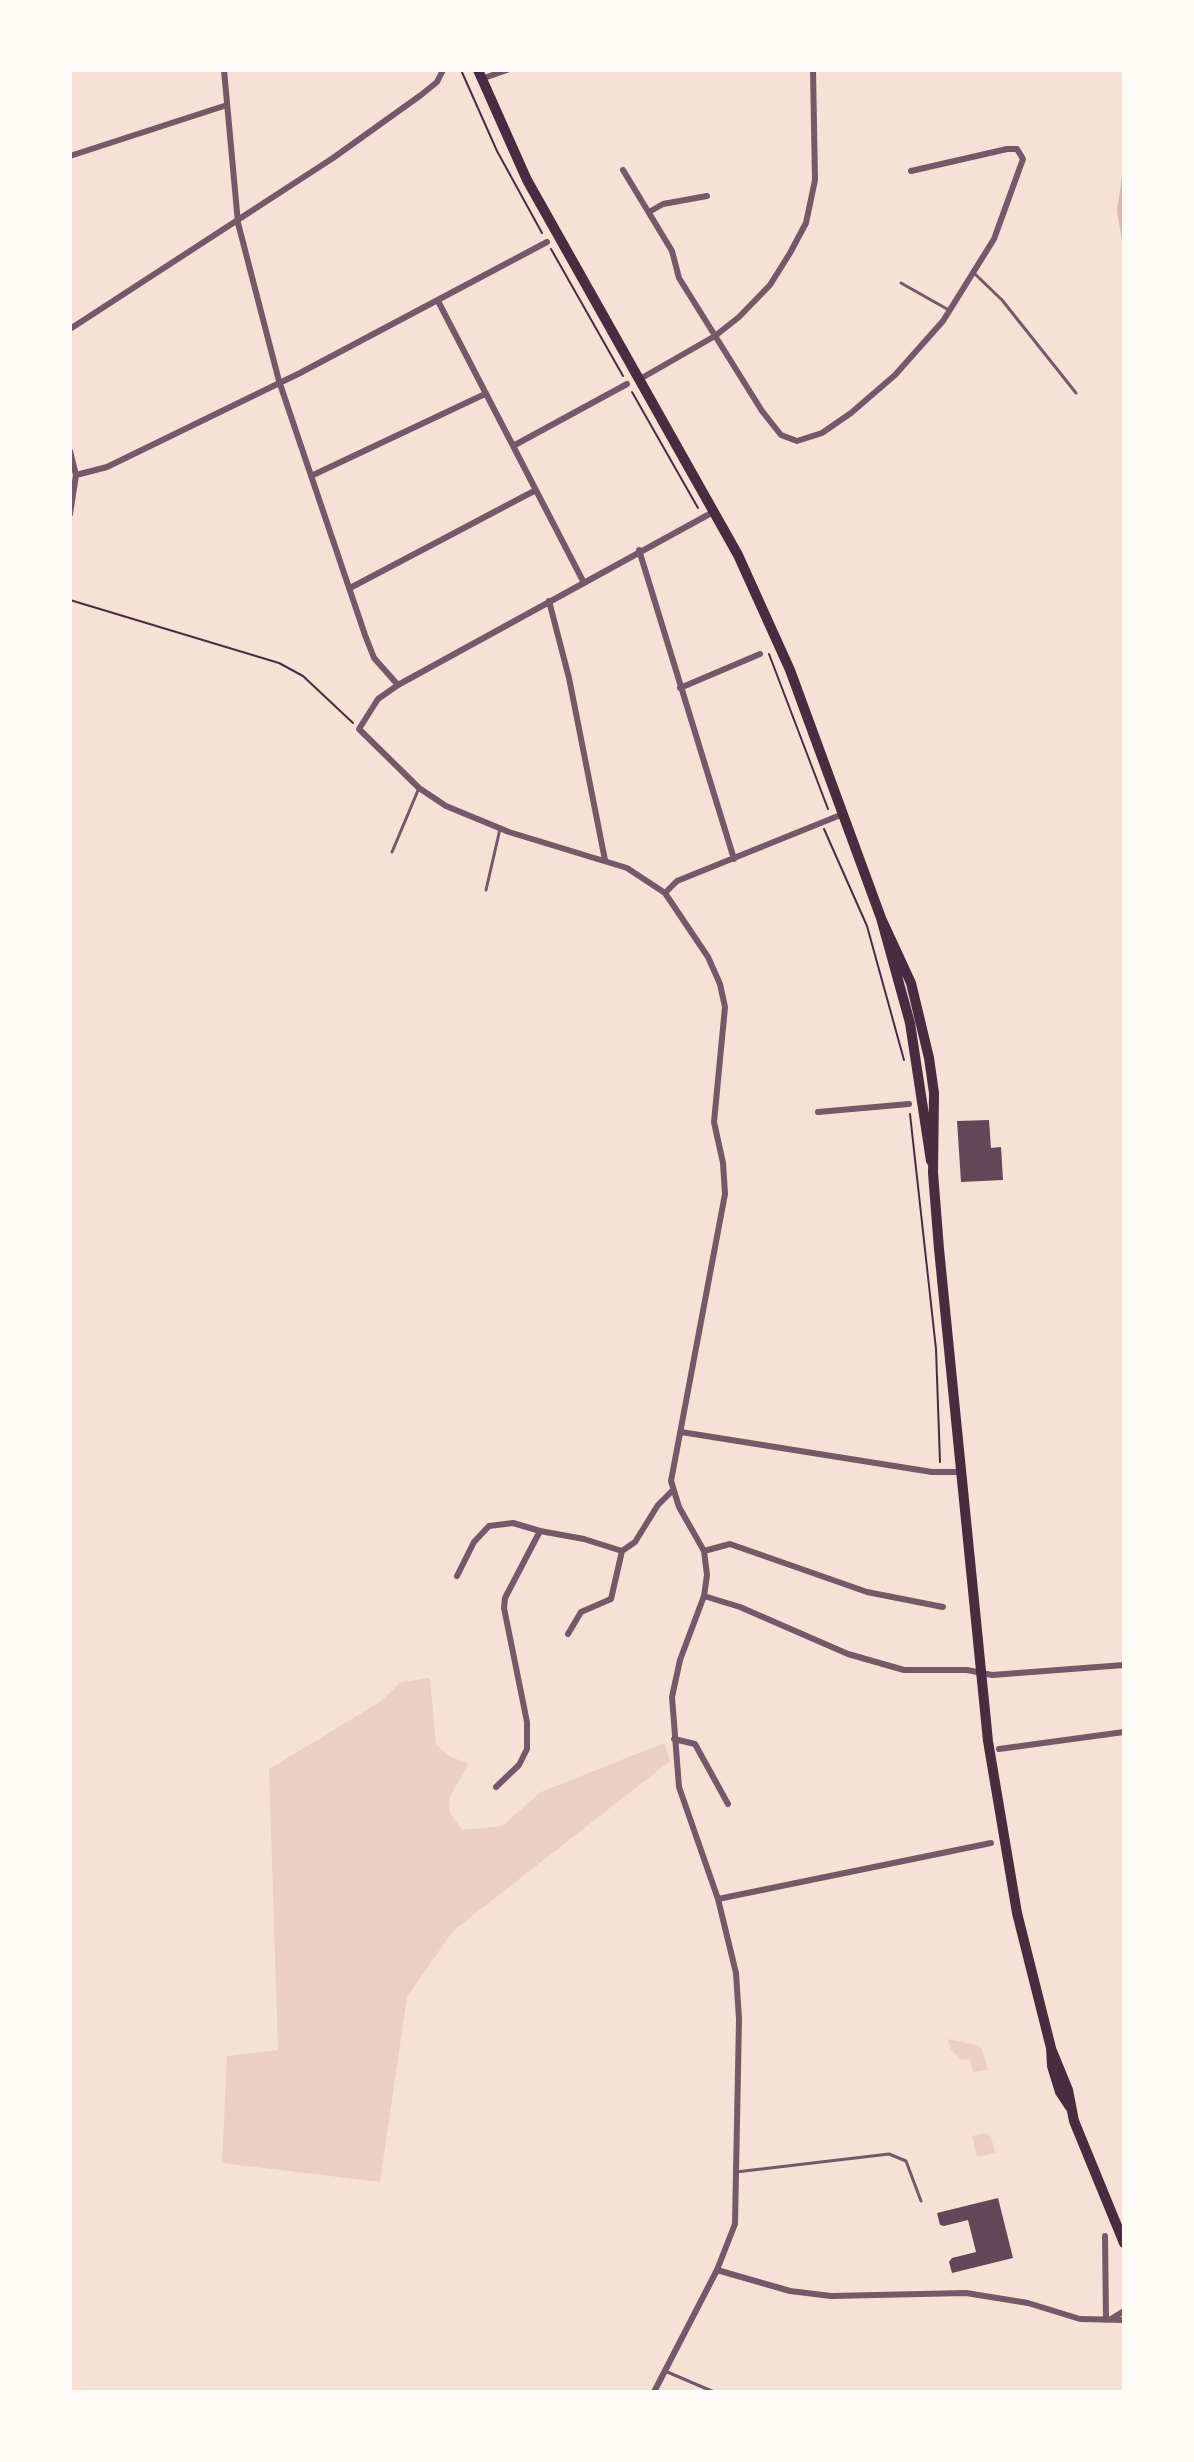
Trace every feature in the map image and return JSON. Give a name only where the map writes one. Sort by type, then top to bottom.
[{"type":"main road","points":[[480,75],[527,180],[715,511],[766,611],[881,918],[911,983],[926,1041],[934,1093],[933,1173],[979,1673],[1012,1887],[1060,2092],[1070,2107],[1124,2243]]},
{"type":"street","points":[[224,70],[238,223],[279,381],[374,658],[398,685]]},
{"type":"street","points":[[70,329],[238,223],[421,95],[437,82],[443,70]]},
{"type":"street","points":[[480,75],[507,70]]},
{"type":"street","points":[[640,379],[715,336],[770,285],[806,223],[817,154],[813,70]]},
{"type":"street","points":[[70,156],[227,105]]},
{"type":"street","points":[[623,170],[672,251],[679,278],[771,425],[788,438],[806,440],[822,433],[873,395],[923,345],[950,311],[975,274],[1012,196],[1022,166],[1021,152],[1007,149],[911,171]]},
{"type":"street","points":[[649,212],[663,204],[707,196]]},
{"type":"street","points":[[76,475],[107,467],[438,301],[547,242]]},
{"type":"street","points":[[438,301],[583,581]]},
{"type":"street","points":[[513,446],[627,384]]},
{"type":"street","points":[[311,476],[485,394]]},
{"type":"street","points":[[70,451],[76,475],[70,514]]},
{"type":"street","points":[[350,588],[536,490]]},
{"type":"street","points":[[568,1634],[581,1612],[611,1599],[622,1551],[635,1542],[658,1505],[672,1491],[725,1194],[723,1163],[714,1122],[725,1007],[720,984],[708,957],[665,893],[639,873],[500,829],[446,806],[419,788],[359,729],[378,699],[398,685],[715,511]]},
{"type":"street","points":[[639,550],[734,859]]},
{"type":"street","points":[[549,601],[569,678],[605,860]]},
{"type":"street","points":[[680,688],[764,652]]},
{"type":"street","points":[[665,893],[677,881],[843,814]]},
{"type":"street","points":[[818,1112],[909,1104]]},
{"type":"street","points":[[681,1432],[941,1473],[960,1472]]},
{"type":"street","points":[[654,2392],[717,2270],[735,2224],[737,1988],[718,1899],[684,1805],[674,1739],[674,1682],[704,1596],[707,1575],[704,1551],[672,1491]]},
{"type":"street","points":[[457,1576],[474,1542],[489,1526],[513,1523],[622,1551]]},
{"type":"street","points":[[496,1787],[519,1765],[527,1749],[527,1722],[504,1608],[505,1598],[540,1531]]},
{"type":"street","points":[[704,1551],[730,1544],[867,1592],[943,1607]]},
{"type":"street","points":[[704,1596],[740,1607],[873,1663],[904,1670],[979,1673],[1124,1665]]},
{"type":"street","points":[[999,1749],[1124,1732]]},
{"type":"street","points":[[674,1739],[695,1744],[728,1804]]},
{"type":"street","points":[[718,1899],[991,1843]]},
{"type":"street","points":[[1105,2236],[1108,2319]]},
{"type":"street","points":[[717,2270],[790,2291],[831,2296],[966,2293],[1028,2303],[1080,2319],[1124,2320]]},
{"type":"street","points":[[1108,2319],[1124,2311]]},
{"type":"lane","points":[[975,274],[1002,300],[1076,393]]},
{"type":"lane","points":[[901,283],[950,311]]},
{"type":"lane","points":[[392,852],[419,788]]},
{"type":"lane","points":[[486,890],[500,829]]},
{"type":"lane","points":[[736,2172],[889,2154],[906,2161],[921,2201]]},
{"type":"lane","points":[[665,2371],[714,2392]]},
{"type":"path","points":[[461,70],[497,151],[702,517]]},
{"type":"path","points":[[70,600],[279,663],[303,676],[359,729]]},
{"type":"path","points":[[764,652],[828,810],[822,824],[867,926],[905,1067]]},
{"type":"path","points":[[909,1104],[936,1349],[941,1473]]},
{"type":"shaded area","points":[[1124,162],[1124,253],[1117,211]]},
{"type":"shaded area","points":[[430,1678],[436,1745],[451,1757],[469,1764],[449,1798],[450,1813],[462,1830],[502,1826],[541,1792],[664,1743],[670,1761],[453,1931],[407,1997],[380,2182],[222,2163],[227,2056],[278,2050],[269,1769],[380,1702],[401,1682]]},
{"type":"shaded area","points":[[948,2039],[977,2045],[982,2049],[988,2070],[973,2072],[970,2059],[962,2060],[951,2050]]},
{"type":"shaded area","points":[[986,2133],[991,2136],[995,2153],[977,2157],[972,2136]]},
{"type":"building","points":[[989,1120],[991,1148],[1001,1147],[1003,1180],[961,1182],[957,1121]]},
{"type":"building","points":[[998,2198],[1013,2258],[952,2273],[949,2262],[952,2258],[976,2252],[968,2220],[944,2226],[940,2225],[937,2213]]}]
